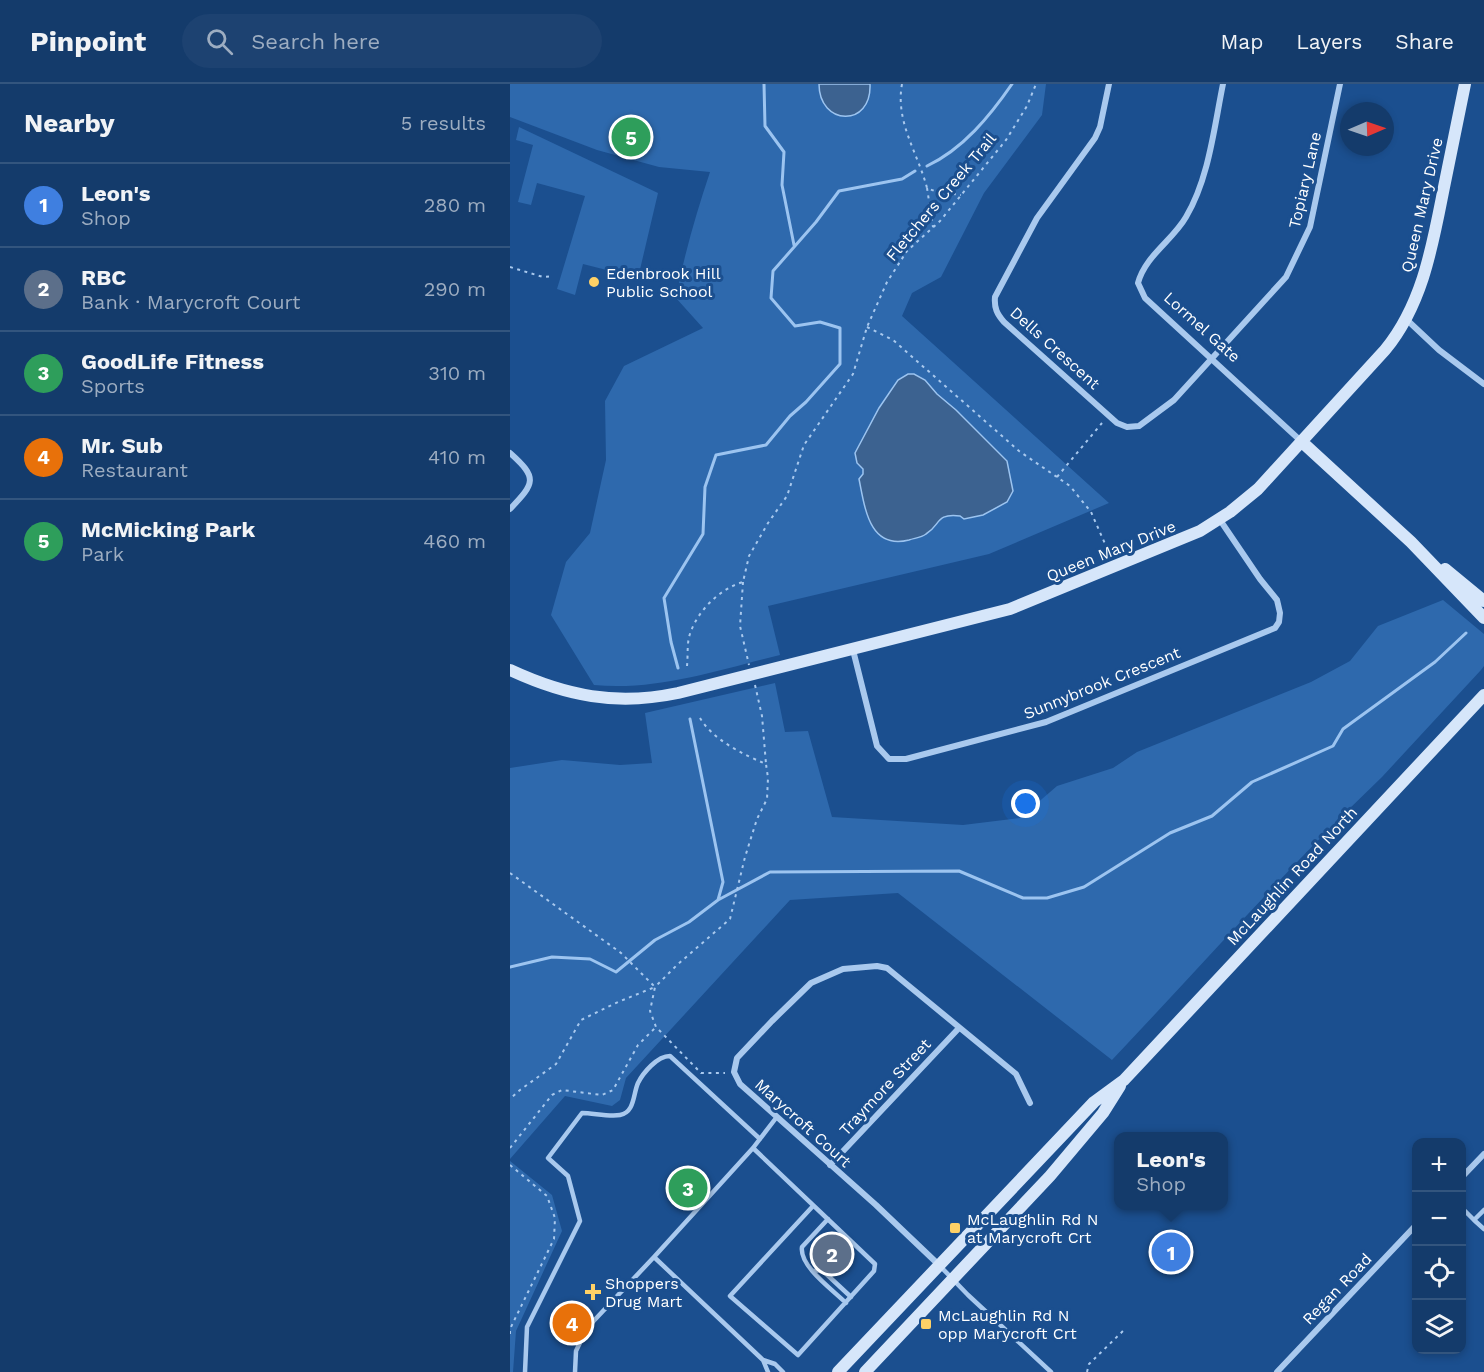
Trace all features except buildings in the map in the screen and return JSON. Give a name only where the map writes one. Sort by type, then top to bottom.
[{"type":"street","name":"Dells Crescent","points":[[1109,84],[1100,127],[1095,138],[1032,226],[995,297],[994,304],[997,313],[1004,322],[1127,428],[1139,426],[1174,400],[1213,358]]},
{"type":"street","name":"Lormel Gate","points":[[1223,84],[1200,189],[1185,219],[1142,270],[1138,283],[1145,298],[1411,542],[1484,601]]},
{"type":"street","name":"Topiary Lane","points":[[1213,358],[1286,277],[1310,227],[1340,84]]},
{"type":"street","name":"Queen Mary Drive","points":[[510,670],[568,693],[597,698],[638,699],[678,693],[1010,609],[1175,543],[1220,520],[1258,489],[1398,334],[1421,286],[1433,242],[1465,84]]},
{"type":"street","points":[[1406,319],[1439,350],[1484,384]]},
{"type":"street","points":[[510,453],[526,468],[530,481],[528,489],[510,509]]},
{"type":"street","name":"Sunnybrook Crescent","points":[[853,650],[877,747],[889,759],[906,759],[1046,722],[1275,628],[1280,613],[1277,600],[1220,520]]},
{"type":"street","name":"Lormel Gate","points":[[1411,542],[1484,618]]},
{"type":"street","name":"McLaughlin Road North","points":[[866,1372],[1050,1176],[1103,1113],[1124,1080],[1484,695]]},
{"type":"street","name":"Marycroft Court","points":[[940,1266],[740,1084],[734,1072],[737,1058],[811,983],[829,974],[851,968],[877,966],[887,968],[1016,1074],[1030,1103]]},
{"type":"street","name":"Traymore Street","points":[[830,1166],[959,1028]]},
{"type":"street","name":"McLaughlin Road North","points":[[838,1372],[1094,1102],[1124,1080]]},
{"type":"street","points":[[1466,1172],[1484,1154]]},
{"type":"street","name":"Regan Road","points":[[1277,1372],[1412,1229]]},
{"type":"lane","points":[[525,1372],[528,1327],[580,1221],[568,1176],[548,1158],[582,1113],[622,1115],[631,1108],[639,1082],[656,1062],[664,1056],[670,1056],[760,1138]]},
{"type":"lane","points":[[575,1372],[576,1351],[587,1328],[753,1148],[776,1118]]},
{"type":"lane","points":[[753,1148],[875,1263],[874,1272],[798,1355],[730,1296],[813,1206]]},
{"type":"lane","points":[[1474,1220],[1484,1210]]},
{"type":"lane","points":[[1466,1213],[1484,1229]]},
{"type":"lane","points":[[828,1219],[802,1247],[802,1257],[846,1303]]},
{"type":"lane","points":[[654,1257],[763,1360],[768,1372]]},
{"type":"lane","points":[[940,1266],[1051,1372]]},
{"type":"lane","points":[[813,1270],[822,1270],[851,1297]]},
{"type":"lane","points":[[763,1360],[775,1364],[783,1372]]},
{"type":"path","points":[[902,84],[900,95],[904,127],[923,172],[933,228]]},
{"type":"path","name":"Fletchers Creek Trail","points":[[749,666],[740,626],[743,582],[749,556],[787,496],[804,445],[853,374],[867,327],[886,282],[907,251],[933,228],[1005,140],[1027,106],[1036,84]]},
{"type":"path","points":[[927,188],[937,192],[962,195]]},
{"type":"path","points":[[510,267],[543,278],[553,276]]},
{"type":"path","points":[[867,327],[893,340],[1019,451],[1070,486],[1087,505],[1110,555]]},
{"type":"path","points":[[1057,477],[1102,423]]},
{"type":"path","points":[[687,666],[689,637],[703,608],[732,585],[743,582]]},
{"type":"path","points":[[510,1099],[556,1065],[581,1020],[655,987],[677,964],[730,919],[757,819],[767,799],[768,778],[762,716],[755,685]]},
{"type":"path","points":[[700,718],[706,729],[750,758],[766,764]]},
{"type":"path","points":[[510,873],[621,953],[655,987]]},
{"type":"path","points":[[655,987],[650,1011],[656,1027],[701,1073],[734,1072]]},
{"type":"path","points":[[510,1148],[552,1095],[562,1090],[602,1095],[613,1090],[638,1045],[656,1027]]},
{"type":"path","points":[[510,1165],[548,1196],[555,1218],[554,1239],[510,1329],[510,1334]]},
{"type":"path","points":[[1087,1372],[1089,1364],[1124,1330]]},
{"type":"shaded area","points":[[510,84],[1046,84],[1042,115],[984,193],[941,277],[912,293],[902,316],[1109,503],[989,554],[768,606],[780,655],[665,682],[618,686],[594,685],[551,615],[566,562],[590,533],[606,460],[605,401],[624,366],[703,328],[676,298],[691,235],[710,172],[659,167],[597,150],[510,117]]},
{"type":"shaded area","points":[[819,84],[870,84],[868,98],[863,108],[855,114],[845,116],[836,114],[827,108],[821,98]]},
{"type":"shaded area","points":[[519,127],[658,193],[638,278],[583,264],[575,295],[557,289],[585,196],[537,183],[531,205],[518,202],[533,145],[516,140]]},
{"type":"shaded area","points":[[908,374],[914,374],[925,380],[1007,461],[1013,491],[1007,502],[983,515],[964,519],[960,516],[946,516],[924,535],[896,541],[885,539],[871,524],[859,479],[863,474],[863,469],[857,463],[855,453],[879,408],[898,380]]},
{"type":"shaded area","points":[[1443,600],[1484,634],[1484,666],[1382,777],[1279,881],[1112,1060],[898,893],[790,900],[626,1078],[620,1100],[612,1106],[565,1096],[510,1159],[510,768],[562,760],[620,765],[652,763],[645,713],[775,683],[785,732],[808,731],[832,817],[963,825],[1020,818],[1057,786],[1113,768],[1137,752],[1311,682],[1350,661],[1378,626]]},
{"type":"shaded area","points":[[510,1161],[552,1195],[562,1231],[516,1331],[513,1372],[510,1372]]},
{"type":"waterway","points":[[764,84],[765,126],[784,152],[782,185],[794,245]]},
{"type":"waterway","points":[[927,166],[952,151],[975,131],[1012,84]]},
{"type":"waterway","points":[[678,668],[664,598],[703,534],[705,487],[716,455],[766,445],[790,416],[806,402],[840,364],[840,328],[820,322],[795,326],[771,298],[773,271],[816,222],[839,191],[902,179],[915,171]]},
{"type":"waterway","points":[[718,900],[770,872],[959,871],[1023,898],[1047,898],[1084,887],[1170,833],[1212,816],[1252,782],[1333,746],[1343,729],[1435,662],[1466,633]]},
{"type":"waterway","points":[[510,967],[552,957],[590,959],[616,972],[655,940],[689,922],[718,900],[723,882],[690,719]]},
{"type":"place","name":"McMicking Park","points":[[631,137]]},
{"type":"place","name":"Edenbrook Hill Public School","points":[[594,282]]},
{"type":"place","name":"GoodLife Fitness","points":[[688,1188]]},
{"type":"place","name":"McLaughlin Rd N at Marycroft Crt","points":[[955,1228]]},
{"type":"place","name":"Leon's","points":[[1171,1252]]},
{"type":"place","name":"RBC","points":[[832,1254]]},
{"type":"place","name":"Shoppers Drug Mart","points":[[593,1292]]},
{"type":"place","name":"Mr. Sub","points":[[572,1323]]},
{"type":"place","name":"McLaughlin Rd N opp Marycroft Crt","points":[[926,1324]]}]
